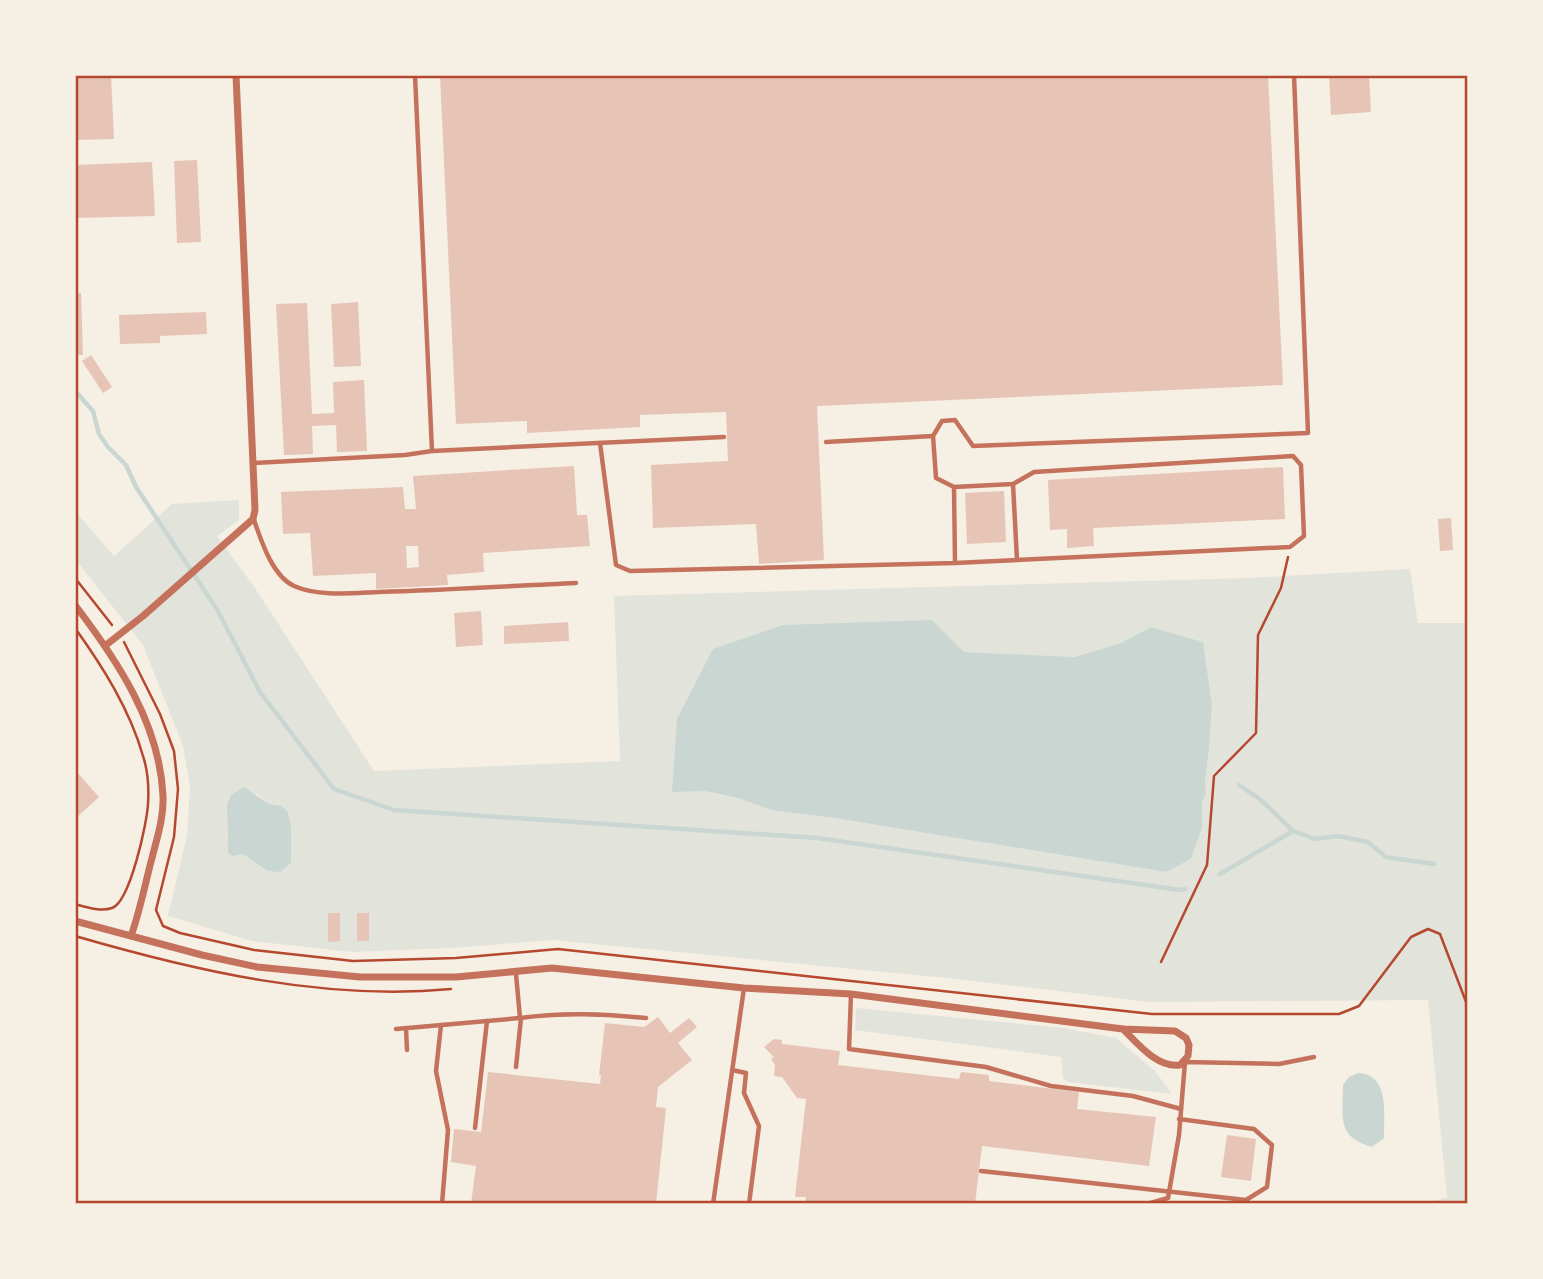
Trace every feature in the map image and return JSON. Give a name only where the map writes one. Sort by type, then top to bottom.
[{"type":"street","points":[[106,645],[144,616],[253,519],[255,510],[236,75]]},
{"type":"street","points":[[75,605],[106,645],[141,710],[154,742],[163,798],[161,822],[131,936]]},
{"type":"street","points":[[75,921],[257,967],[360,977],[456,977],[552,968],[744,988],[851,994],[1123,1029],[1175,1031],[1186,1038],[1189,1045],[1185,1062],[1175,1066],[1154,1058],[1123,1029]]},
{"type":"lane","points":[[415,75],[432,451]]},
{"type":"lane","points":[[600,443],[616,565],[630,571],[955,564],[1290,547],[1304,536],[1301,465],[1293,456],[1034,472],[1013,484],[954,487],[936,478],[933,436],[942,421],[955,420],[973,446],[1308,432],[1294,75]]},
{"type":"lane","points":[[826,442],[933,436]]},
{"type":"lane","points":[[253,463],[405,455],[432,451],[724,438]]},
{"type":"lane","points":[[1013,484],[1017,560]]},
{"type":"lane","points":[[954,487],[955,564]]},
{"type":"lane","points":[[253,519],[269,561],[293,586],[314,591],[335,593],[576,583]]},
{"type":"lane","points":[[516,973],[521,1018],[516,1067]]},
{"type":"lane","points":[[713,1204],[744,988]]},
{"type":"lane","points":[[851,994],[849,1049],[986,1067],[1051,1086],[1133,1096],[1181,1109]]},
{"type":"lane","points":[[396,1028],[547,1014],[589,1013],[646,1018]]},
{"type":"lane","points":[[475,1128],[486,1021]]},
{"type":"lane","points":[[441,1025],[436,1071],[448,1130],[442,1204]]},
{"type":"lane","points":[[406,1028],[407,1050]]},
{"type":"lane","points":[[1147,1204],[1168,1198],[1170,1191],[1179,1135],[1185,1062],[1279,1064],[1314,1057]]},
{"type":"lane","points":[[732,1070],[746,1073],[744,1093],[759,1126],[749,1204]]},
{"type":"lane","points":[[981,1171],[1245,1200],[1267,1187],[1272,1145],[1254,1129],[1180,1119]]},
{"type":"path","points":[[1161,962],[1207,865],[1214,776],[1256,733],[1258,635],[1281,588],[1290,547]]},
{"type":"path","points":[[75,579],[120,634],[160,714],[174,751],[178,789],[174,837],[156,910],[163,926],[180,933],[254,950],[353,961],[456,958],[558,948],[1152,1014],[1339,1014],[1359,1006],[1411,937],[1428,929],[1440,934],[1468,1007]]},
{"type":"path","points":[[75,628],[111,685],[138,738],[148,779],[148,803],[146,822],[133,870],[119,904],[103,909],[75,904]]},
{"type":"shaded area","points":[[239,500],[239,520],[217,536],[255,588],[374,771],[620,761],[614,596],[1248,578],[1410,569],[1418,623],[1465,623],[1468,641],[1468,1204],[1424,1204],[1447,1197],[1428,1000],[1148,1002],[957,979],[553,940],[352,952],[252,941],[168,916],[187,835],[190,787],[183,746],[143,645],[75,559],[75,511],[114,556],[172,504]],"holes":[[[932,620],[963,652],[1074,657],[1121,643],[1151,627],[1203,642],[1212,704],[1206,793],[1202,801],[1202,828],[1191,859],[1166,872],[771,810],[738,798],[705,791],[673,791]],[[257,794],[269,804],[282,806],[291,827],[291,863],[268,871],[227,840],[227,805]]]},
{"type":"shaded area","points":[[932,620],[964,652],[1074,657],[1121,643],[1151,627],[1203,642],[1212,704],[1202,828],[1191,859],[1166,872],[771,810],[738,798],[705,791],[672,792],[677,719],[713,649],[783,625]]},
{"type":"shaded area","points":[[244,787],[269,804],[282,806],[288,813],[291,827],[291,863],[280,872],[268,871],[243,854],[233,856],[228,853],[227,805],[231,795]]},
{"type":"shaded area","points":[[856,1008],[1064,1028],[1116,1038],[1155,1071],[1172,1094],[1068,1082],[1063,1078],[1061,1057],[855,1030]]},
{"type":"shaded area","points":[[1358,1073],[1376,1080],[1383,1097],[1384,1138],[1372,1147],[1352,1138],[1344,1124],[1343,1085],[1349,1077]]},
{"type":"building","points":[[75,75],[111,75],[114,139],[75,140]]},
{"type":"building","points":[[440,75],[1268,75],[1283,385],[817,406],[824,560],[759,564],[756,524],[653,528],[651,465],[728,461],[726,412],[640,415],[640,427],[527,433],[527,421],[456,424]]},
{"type":"building","points":[[1329,75],[1369,75],[1371,112],[1331,115]]},
{"type":"building","points":[[197,160],[201,242],[177,243],[174,161]]},
{"type":"building","points":[[152,162],[155,216],[75,218],[75,165]]},
{"type":"building","points":[[75,293],[81,293],[83,355],[75,355]]},
{"type":"building","points":[[358,302],[361,366],[334,367],[331,304]]},
{"type":"building","points":[[307,303],[312,414],[334,413],[333,382],[364,380],[367,451],[337,452],[336,425],[312,426],[313,454],[284,455],[276,304]]},
{"type":"building","points":[[206,312],[207,334],[160,336],[160,343],[120,344],[119,315]]},
{"type":"building","points":[[91,355],[112,387],[103,393],[82,361]]},
{"type":"building","points":[[574,466],[577,515],[587,515],[590,546],[483,553],[484,572],[447,575],[448,585],[376,589],[376,573],[313,576],[310,533],[283,534],[281,492],[403,487],[405,509],[416,509],[413,476]],"holes":[[[406,546],[418,546],[419,567],[407,568]]]},
{"type":"building","points":[[1283,467],[1285,519],[1093,528],[1094,546],[1067,548],[1067,529],[1050,530],[1048,480]]},
{"type":"building","points":[[1004,491],[1006,542],[967,544],[965,493]]},
{"type":"building","points":[[1451,518],[1453,550],[1440,551],[1438,519]]},
{"type":"building","points":[[481,611],[483,645],[456,647],[454,613]]},
{"type":"building","points":[[568,622],[569,641],[504,644],[504,626]]},
{"type":"building","points":[[75,770],[99,797],[75,819]]},
{"type":"building","points":[[328,913],[340,913],[340,941],[328,942]]},
{"type":"building","points":[[357,913],[369,913],[369,941],[357,941]]},
{"type":"building","points":[[658,1017],[670,1033],[689,1018],[697,1027],[678,1043],[692,1060],[658,1087],[656,1107],[666,1108],[656,1204],[471,1204],[476,1166],[451,1162],[454,1129],[481,1132],[488,1072],[600,1084],[605,1023],[644,1027]]},
{"type":"building","points":[[774,1039],[782,1040],[782,1044],[840,1051],[838,1065],[959,1079],[961,1072],[989,1075],[989,1081],[1079,1092],[1077,1109],[1156,1117],[1149,1166],[982,1146],[975,1204],[805,1204],[806,1197],[795,1197],[806,1099],[797,1098],[782,1077],[774,1076],[775,1065],[771,1059],[774,1057],[764,1047]]},
{"type":"building","points":[[1227,1135],[1256,1139],[1251,1181],[1221,1177]]},
{"type":"waterway","points":[[75,391],[93,411],[99,434],[126,465],[136,487],[218,611],[260,692],[334,789],[394,810],[817,838],[1185,889]]},
{"type":"waterway","points":[[1239,785],[1261,800],[1293,831],[1315,839],[1338,836],[1368,842],[1386,857],[1434,864]]},
{"type":"waterway","points":[[1220,874],[1293,831]]}]
